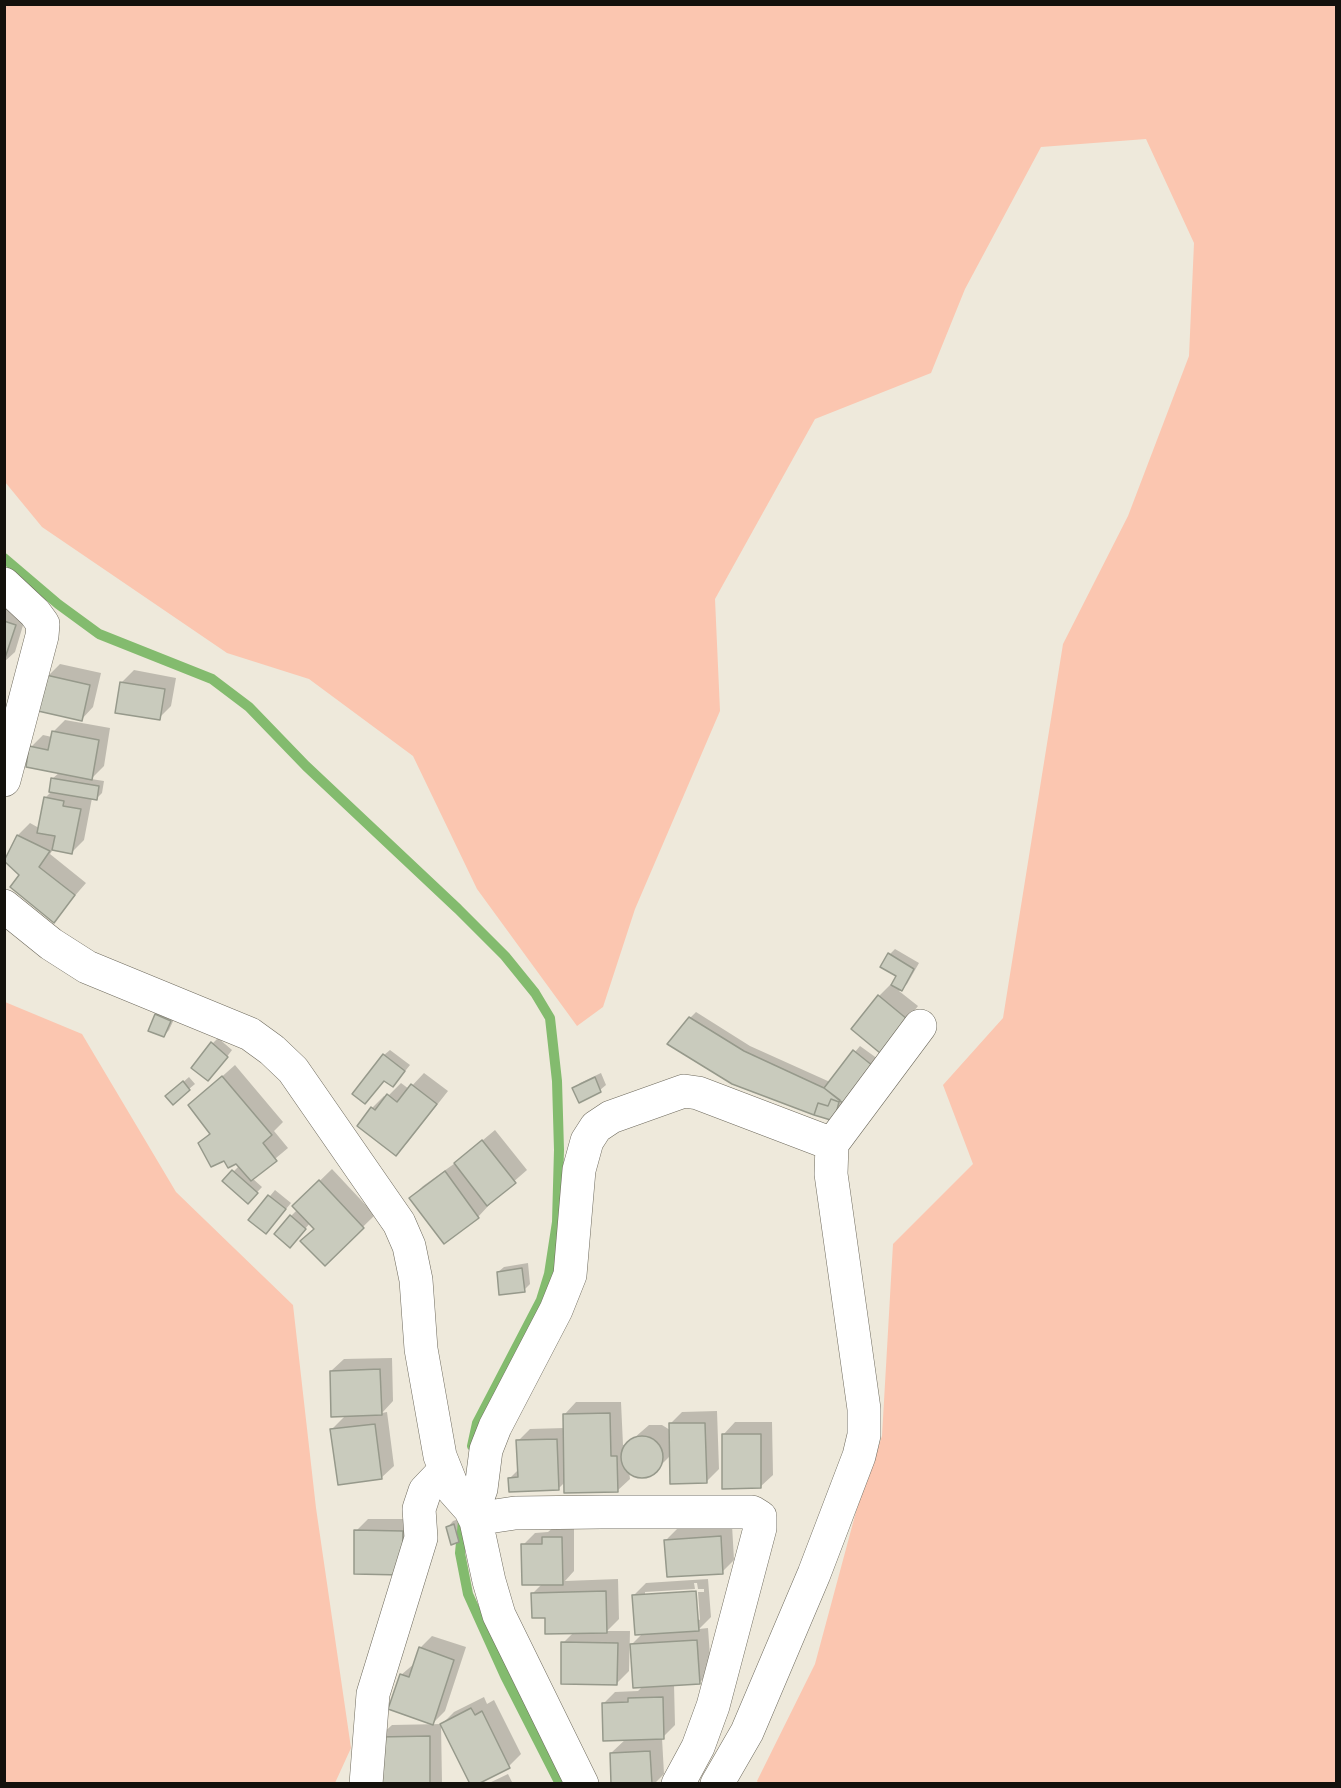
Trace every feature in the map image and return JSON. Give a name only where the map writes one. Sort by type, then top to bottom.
[{"type":"street","points":[[4,584],[35,613],[43,624],[42,636],[4,780]]},
{"type":"street","points":[[4,906],[51,944],[87,967],[250,1035],[272,1050],[293,1070],[399,1223],[409,1246],[416,1280],[422,1349],[440,1456],[454,1491],[474,1516],[499,1615],[582,1784]]},
{"type":"street","points":[[717,1784],[747,1732],[814,1574],[859,1456],[864,1435],[864,1409],[831,1174],[832,1144],[920,1026]]},
{"type":"street","points":[[474,1516],[481,1489],[486,1450],[495,1427],[556,1310],[570,1275],[579,1170],[587,1141],[596,1127],[611,1117],[684,1091],[698,1093],[832,1144]]},
{"type":"street","points":[[366,1784],[373,1694],[421,1538],[419,1509],[425,1491],[445,1470]]},
{"type":"street","points":[[474,1516],[601,1512],[752,1512],[760,1517],[760,1528],[713,1706],[698,1747],[678,1784]]},
{"type":"shaded area","points":[[4,5],[1336,5],[1336,1783],[759,1784],[757,1781],[815,1664],[857,1508],[882,1436],[893,1244],[973,1164],[943,1085],[1003,1018],[1063,644],[1128,516],[1189,356],[1194,243],[1146,139],[1041,147],[965,289],[931,373],[815,419],[715,599],[720,711],[635,909],[603,1007],[577,1026],[477,889],[413,756],[309,679],[227,653],[42,527],[5,482]]},
{"type":"shaded area","points":[[5,1002],[82,1034],[176,1192],[293,1305],[316,1508],[351,1748],[335,1783],[5,1783]]},
{"type":"building","points":[[4,621],[16,625],[4,661]]},
{"type":"building","points":[[46,675],[90,685],[82,721],[38,711]]},
{"type":"building","points":[[120,682],[165,689],[160,720],[115,713]]},
{"type":"building","points":[[52,731],[99,740],[92,780],[26,767],[29,746],[48,750]]},
{"type":"building","points":[[51,778],[99,786],[97,800],[49,792]]},
{"type":"building","points":[[44,797],[64,801],[63,806],[81,809],[72,854],[52,850],[55,836],[37,833]]},
{"type":"building","points":[[17,835],[50,851],[39,867],[75,895],[54,923],[10,887],[19,875],[4,861]]},
{"type":"building","points":[[888,953],[914,969],[902,991],[891,985],[896,976],[880,967]]},
{"type":"building","points":[[878,995],[907,1019],[880,1053],[851,1029]]},
{"type":"building","points":[[155,1014],[171,1021],[164,1037],[148,1031]]},
{"type":"building","points":[[689,1017],[744,1051],[824,1088],[840,1100],[839,1102],[831,1099],[828,1106],[818,1103],[814,1115],[732,1084],[667,1044]]},
{"type":"building","points":[[211,1042],[228,1057],[208,1081],[191,1068]]},
{"type":"building","points":[[853,1050],[873,1066],[844,1104],[824,1088]]},
{"type":"building","points":[[383,1054],[405,1071],[393,1087],[384,1081],[365,1104],[352,1094]]},
{"type":"building","points":[[222,1076],[272,1135],[263,1143],[277,1161],[251,1181],[236,1164],[228,1168],[224,1161],[211,1167],[198,1143],[210,1134],[188,1105]]},
{"type":"building","points":[[595,1077],[601,1092],[579,1103],[572,1088]]},
{"type":"building","points":[[183,1081],[190,1090],[173,1105],[165,1096]]},
{"type":"building","points":[[411,1084],[437,1104],[396,1156],[357,1126],[371,1107],[375,1110],[387,1094],[397,1102]]},
{"type":"building","points":[[831,1099],[839,1102],[834,1121],[814,1115],[818,1103],[828,1106]]},
{"type":"building","points":[[482,1140],[516,1183],[487,1206],[454,1163]]},
{"type":"building","points":[[232,1170],[258,1193],[248,1204],[222,1181]]},
{"type":"building","points":[[445,1171],[479,1218],[444,1244],[409,1198]]},
{"type":"building","points":[[319,1180],[364,1228],[325,1266],[300,1241],[314,1229],[292,1206]]},
{"type":"building","points":[[268,1195],[286,1209],[266,1234],[248,1220]]},
{"type":"building","points":[[290,1215],[306,1229],[290,1248],[274,1234]]},
{"type":"building","points":[[522,1268],[525,1292],[499,1295],[497,1272]]},
{"type":"building","points":[[380,1369],[382,1415],[331,1417],[330,1371]]},
{"type":"building","points":[[610,1413],[611,1456],[617,1456],[618,1492],[564,1493],[563,1414]]},
{"type":"building","points":[[669,1423],[705,1423],[707,1483],[670,1484]]},
{"type":"building","points":[[375,1424],[382,1479],[338,1485],[330,1429]]},
{"type":"building","points":[[722,1434],[761,1434],[761,1488],[722,1489]]},
{"type":"building","points":[[642,1436],[650,1437],[657,1442],[662,1449],[662,1465],[657,1472],[650,1477],[642,1478],[634,1477],[627,1472],[622,1465],[621,1457],[622,1449],[627,1442],[634,1437]]},
{"type":"building","points":[[557,1439],[559,1490],[509,1492],[508,1478],[518,1477],[516,1440]]},
{"type":"building","points":[[454,1524],[459,1542],[451,1545],[446,1527]]},
{"type":"building","points":[[354,1530],[403,1531],[402,1575],[354,1574]]},
{"type":"building","points":[[721,1536],[723,1574],[667,1577],[664,1540]]},
{"type":"building","points":[[542,1537],[562,1537],[563,1585],[522,1585],[521,1544],[542,1544]]},
{"type":"building","points":[[606,1591],[607,1633],[545,1634],[545,1618],[532,1618],[531,1593]]},
{"type":"building","points":[[696,1591],[699,1631],[635,1635],[632,1595]]},
{"type":"building","points":[[697,1640],[700,1684],[633,1688],[630,1644]]},
{"type":"building","points":[[561,1642],[618,1643],[617,1685],[561,1684]]},
{"type":"building","points":[[419,1647],[454,1660],[433,1725],[388,1709],[400,1674],[409,1677]]},
{"type":"building","points":[[663,1697],[664,1739],[603,1741],[602,1703],[628,1702],[628,1698]]},
{"type":"building","points":[[471,1708],[475,1715],[482,1711],[510,1768],[478,1784],[470,1784],[440,1724]]},
{"type":"building","points":[[430,1736],[430,1784],[379,1783],[378,1737]]},
{"type":"building","points":[[650,1751],[652,1784],[611,1784],[610,1753]]},
{"type":"waterway","points":[[4,558],[58,604],[99,634],[212,679],[249,707],[306,766],[505,956],[535,993],[550,1018],[557,1081],[559,1150],[557,1222],[549,1274],[541,1300],[477,1423],[472,1446]]},
{"type":"waterway","points":[[463,1521],[460,1553],[468,1594],[505,1676],[560,1784]]}]
